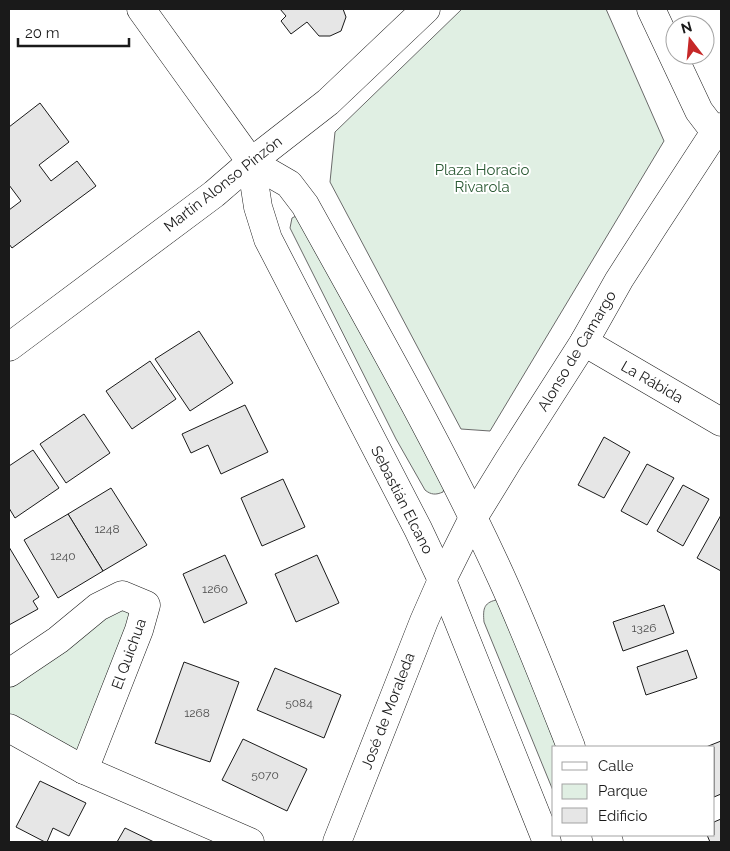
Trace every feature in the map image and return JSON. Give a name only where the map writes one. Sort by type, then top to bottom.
[{"type":"street","name":"Sebastián Elcano","points":[[141,9],[251,162],[289,184],[305,205],[428,429],[473,518],[519,618],[571,746]]},
{"type":"street","name":"Martín Alonso Pinzón","points":[[9,348],[207,199],[328,102],[426,9]]},
{"type":"street","points":[[651,9],[699,111],[718,130]]},
{"type":"street","name":"Alonso de Camargo","points":[[442,580],[473,518],[584,342],[629,265],[718,130]]},
{"type":"street","name":"Sebastián Elcano","points":[[251,162],[258,207],[268,239],[418,529],[442,580],[547,842]]},
{"type":"street","name":"La Rábida","points":[[584,342],[721,422]]},
{"type":"street","name":"José de Moraleda","points":[[337,842],[413,647],[442,580]]},
{"type":"street","name":"El Quichua","points":[[9,673],[58,640],[98,607],[122,595],[146,605],[139,630],[84,770]]},
{"type":"street","points":[[9,728],[84,770],[250,842]]},
{"type":"green space","name":"Plaza Horacio Rivarola","points":[[462,9],[606,9],[664,141],[490,431],[461,429],[330,182],[335,132]]},
{"type":"green space","points":[[296,216],[445,486],[443,492],[434,494],[425,490],[396,439],[290,228],[292,218]]},
{"type":"green space","points":[[492,601],[501,602],[561,746],[552,746],[552,788],[484,622],[486,605]]},
{"type":"green space","points":[[123,605],[136,609],[78,757],[9,717],[9,684]]},
{"type":"building","points":[[280,9],[343,9],[346,17],[341,31],[330,36],[319,36],[307,22],[291,34],[281,21],[286,16]]},
{"type":"building","points":[[40,103],[69,142],[39,165],[51,181],[77,161],[96,186],[12,248],[9,244],[9,210],[21,201],[9,185],[9,127]]},
{"type":"building","points":[[199,331],[233,383],[190,411],[155,359]]},
{"type":"building","points":[[150,361],[176,399],[132,429],[106,391]]},
{"type":"building","points":[[245,405],[268,452],[221,474],[208,445],[191,453],[182,434]]},
{"type":"building","points":[[84,414],[110,453],[66,483],[40,444]]},
{"type":"building","points":[[604,437],[630,452],[604,498],[578,485]]},
{"type":"building","points":[[33,450],[59,488],[15,518],[9,508],[9,466]]},
{"type":"building","points":[[647,464],[674,478],[647,525],[621,511]]},
{"type":"building","points":[[283,479],[305,527],[262,546],[241,498]]},
{"type":"building","points":[[683,485],[709,499],[683,546],[657,531]]},
{"type":"building","points":[[111,488],[147,545],[103,571],[68,514]]},
{"type":"building","points":[[68,514],[103,571],[58,598],[24,540]]},
{"type":"building","points":[[721,515],[721,571],[697,558]]},
{"type":"building","points":[[9,547],[39,597],[33,601],[38,609],[9,625]]},
{"type":"building","points":[[225,555],[247,603],[204,623],[183,574]]},
{"type":"building","points":[[317,555],[339,603],[296,622],[275,574]]},
{"type":"building","points":[[664,605],[674,633],[623,651],[613,622]]},
{"type":"building","points":[[687,650],[697,678],[646,695],[637,667]]},
{"type":"building","points":[[184,662],[239,682],[210,762],[155,743]]},
{"type":"building","points":[[275,668],[341,695],[324,738],[257,710]]},
{"type":"building","points":[[243,739],[307,769],[287,811],[222,780]]},
{"type":"building","points":[[721,741],[721,794],[715,797],[715,746],[708,746]]},
{"type":"building","points":[[40,781],[86,803],[69,836],[53,828],[47,842],[45,842],[16,827]]},
{"type":"building","points":[[721,819],[721,842],[710,842],[707,836],[715,836],[715,822]]},
{"type":"building","points":[[125,828],[154,842],[117,842]]}]
